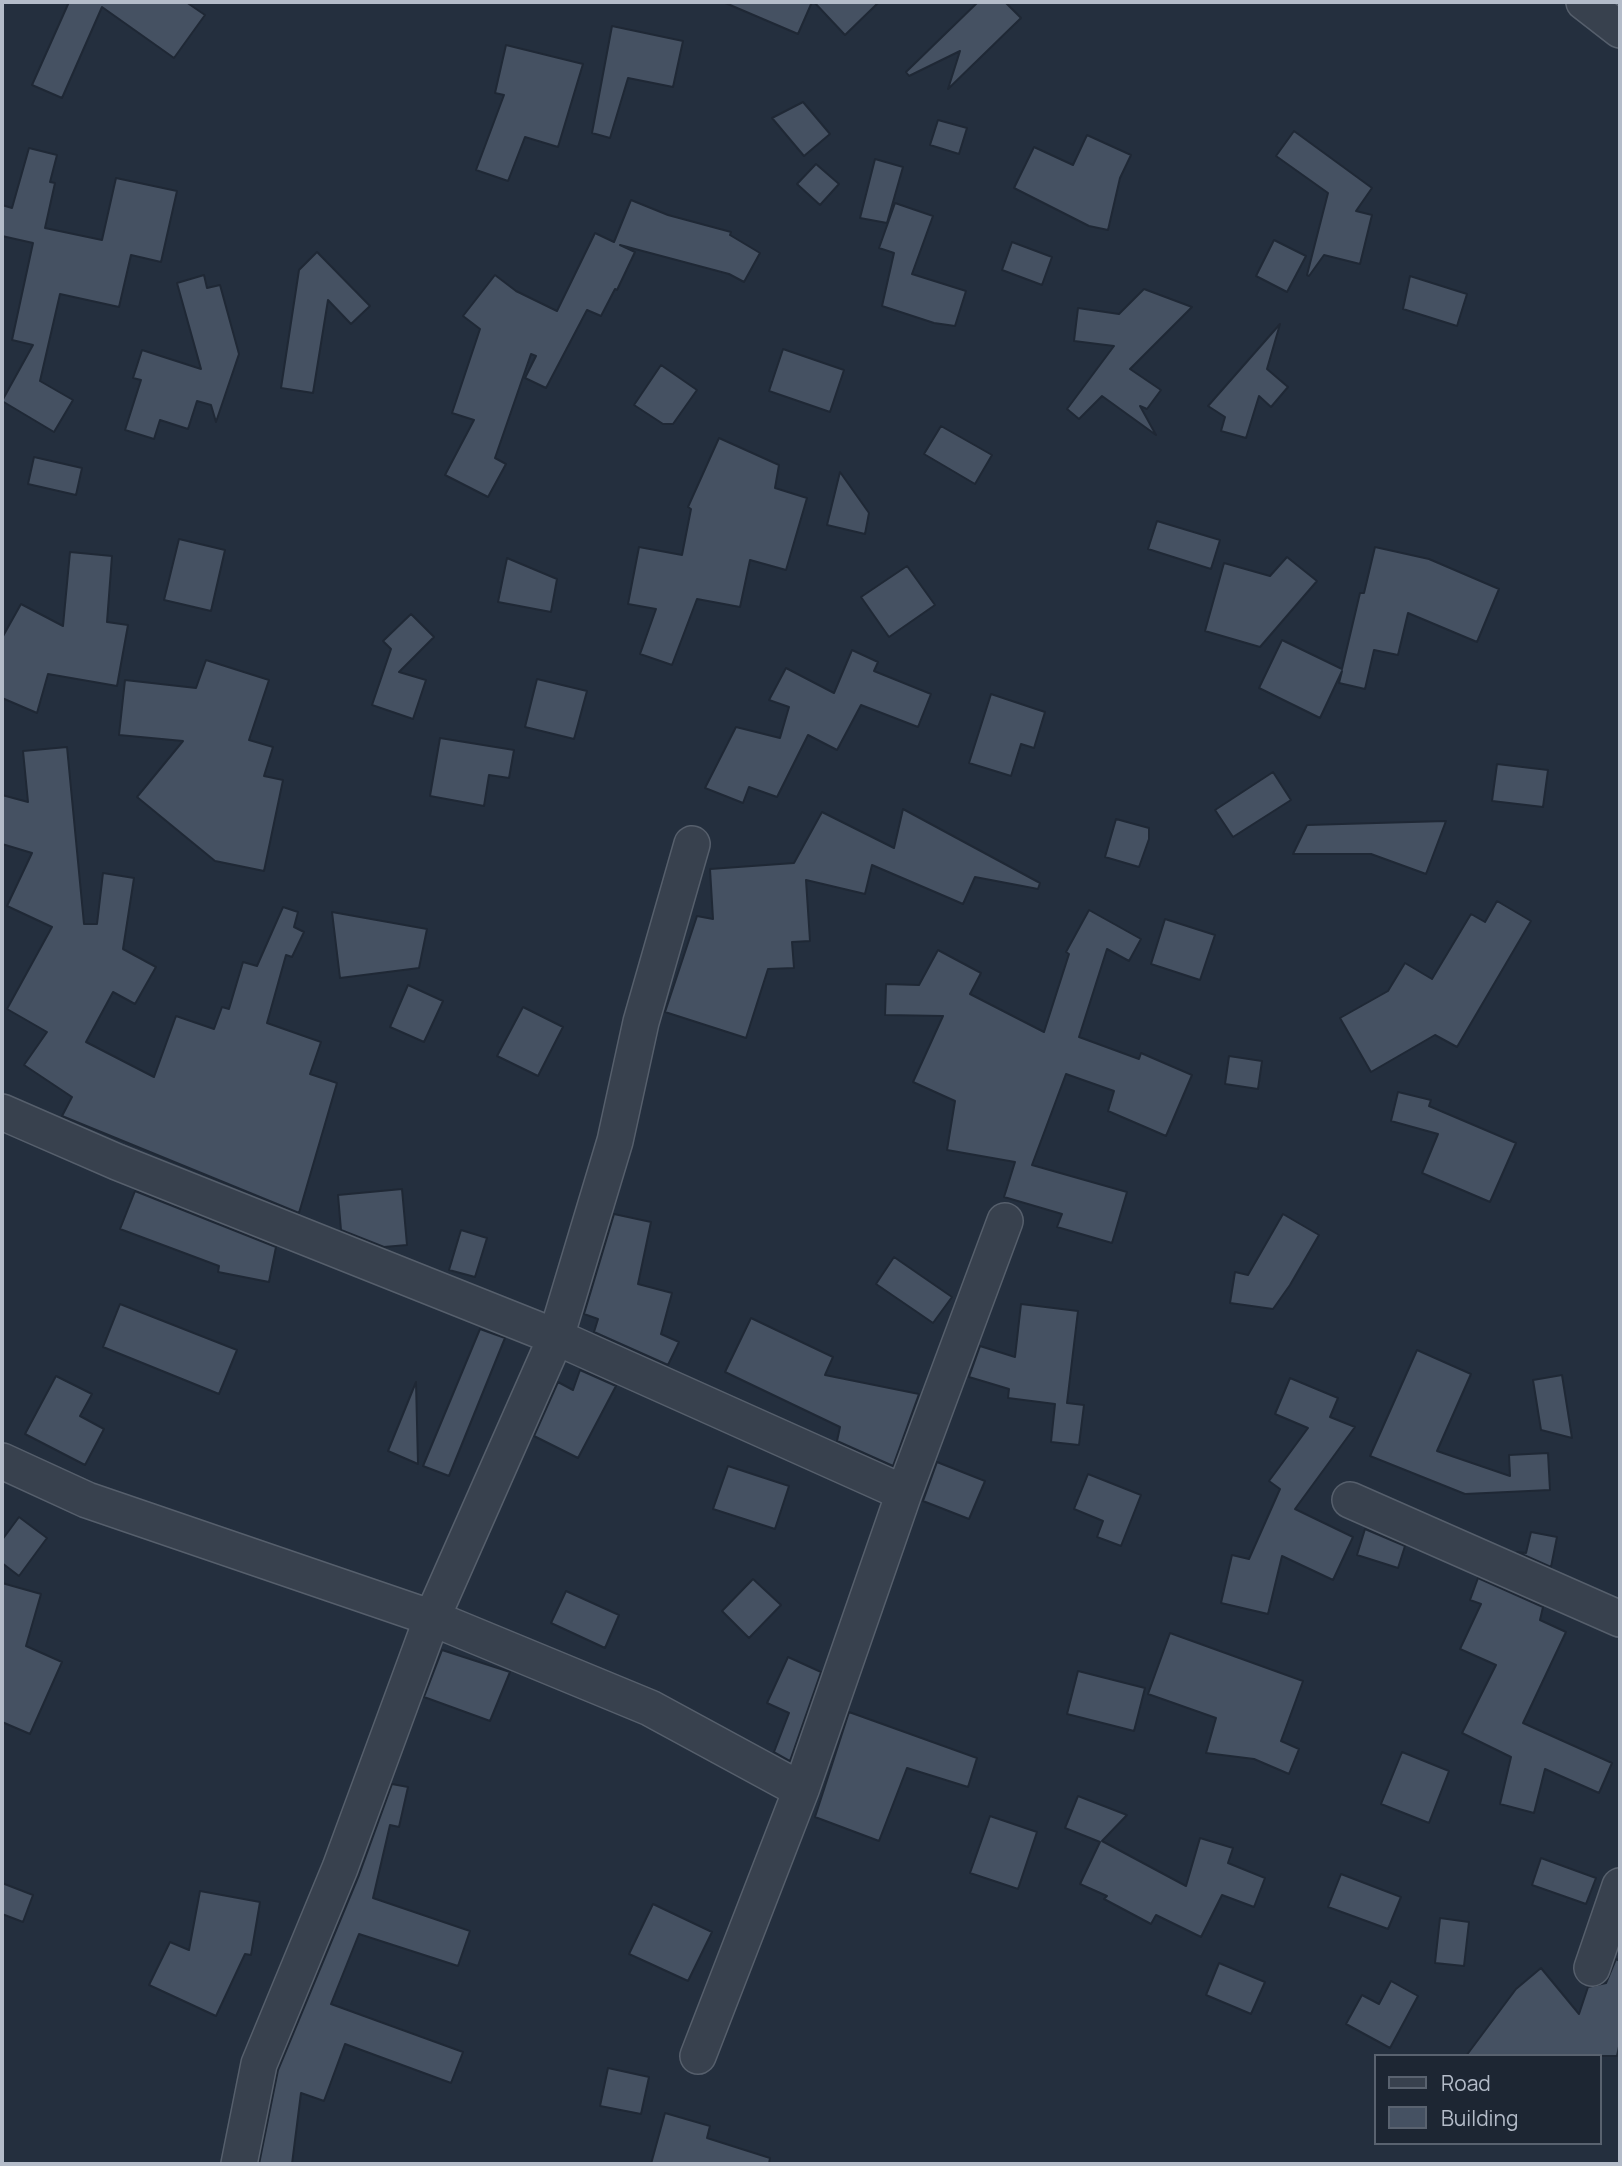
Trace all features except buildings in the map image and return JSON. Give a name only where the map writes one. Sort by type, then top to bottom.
[{"type":"street","points":[[1584,2],[1620,30]]},
{"type":"street","points":[[239,2164],[259,2064],[340,1868],[432,1618],[556,1337],[615,1141],[641,1022],[692,844]]},
{"type":"street","points":[[2,1112],[117,1162],[556,1337],[904,1493]]},
{"type":"street","points":[[698,2056],[801,1790],[904,1493],[1005,1220]]},
{"type":"street","points":[[2,1461],[88,1500],[432,1618],[650,1708],[801,1790]]},
{"type":"street","points":[[1350,1500],[1620,1619]]},
{"type":"street","points":[[1592,1968],[1620,1886]]}]
